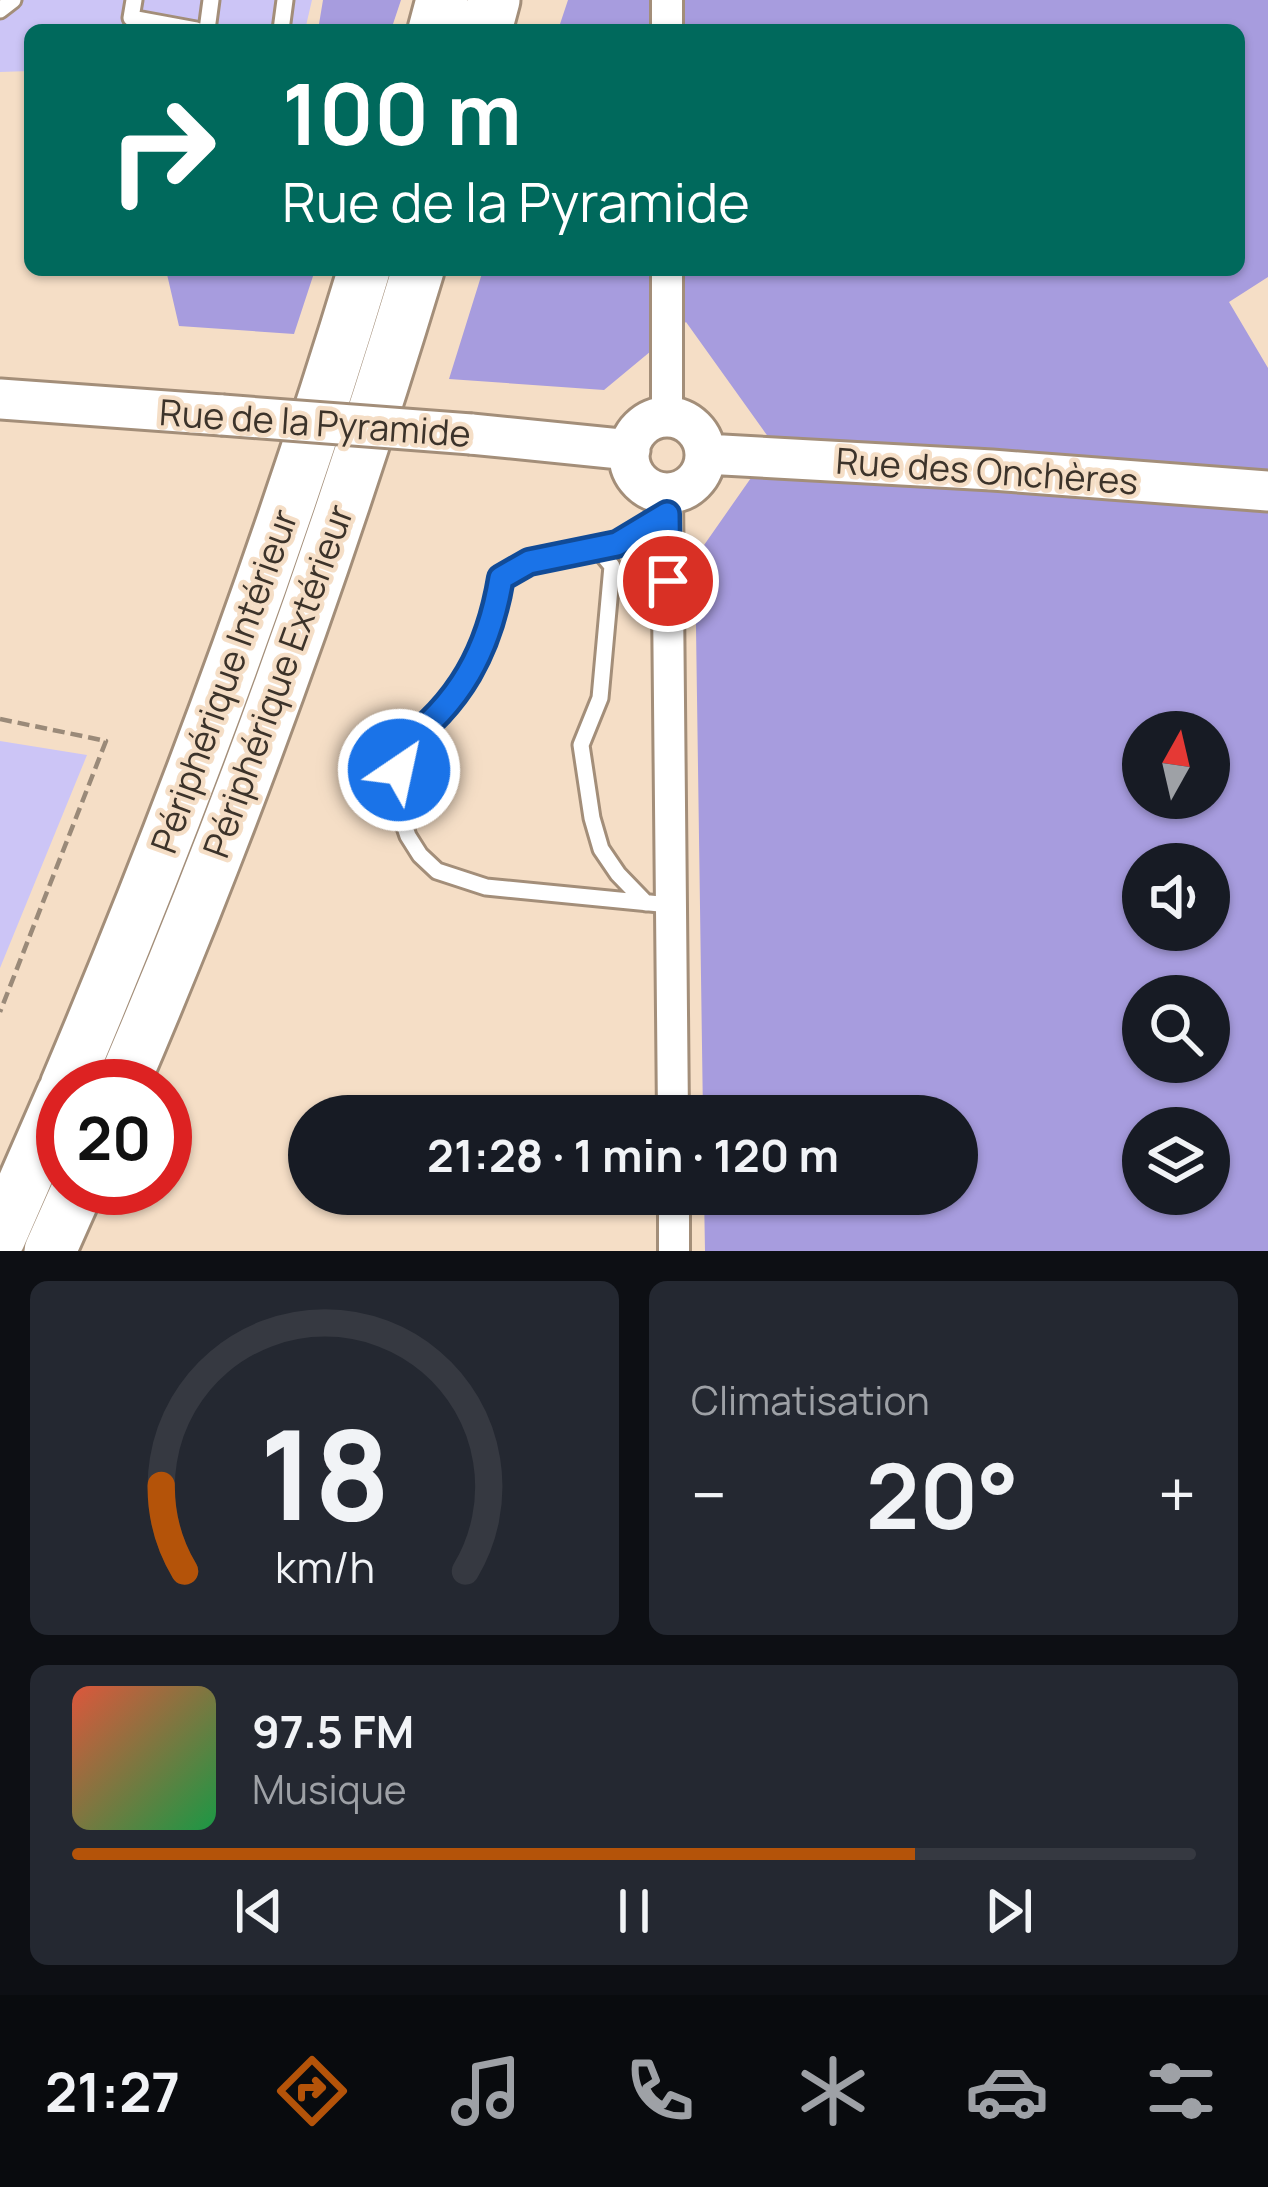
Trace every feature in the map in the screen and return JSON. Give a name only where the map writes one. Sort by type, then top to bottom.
[{"type":"highway","name":"Périphérique Intérieur","points":[[77,1059],[240,644],[362,276]]},
{"type":"highway","name":"Périphérique Extérieur","points":[[133,1059],[320,575],[416,276]]},
{"type":"highway","name":"Périphérique Intérieur","points":[[0,1237],[36,1154]]},
{"type":"highway","points":[[50,1251],[66,1215]]},
{"type":"street","points":[[667,276],[667,418]]},
{"type":"street","name":"Rue de la Pyramide","points":[[0,399],[630,450]]},
{"type":"street","points":[[667,503],[636,477],[630,450],[638,430],[656,419],[676,418],[694,428],[705,454],[701,474],[667,503],[658,904],[672,1095]]},
{"type":"street","name":"Rue des Onchères","points":[[705,454],[1268,490]]},
{"type":"street","points":[[674,1215],[674,1251]]},
{"type":"lane","points":[[0,10],[13,0]]},
{"type":"lane","points":[[134,0],[131,18],[164,24]]},
{"type":"lane","points":[[658,904],[486,887],[437,871],[420,855],[400,813],[400,747],[428,727],[465,684],[496,606],[501,578],[529,562],[617,544],[667,503]]},
{"type":"lane","points":[[597,548],[612,566],[600,698],[581,745],[592,818],[601,848],[618,874],[658,904]]},
{"type":"path","points":[[0,718],[106,741],[0,1012]]},
{"type":"shaded area","points":[[0,0],[312,0],[306,24],[24,24],[24,71],[0,72]]},
{"type":"shaded area","points":[[323,0],[401,0],[393,24],[319,24]]},
{"type":"shaded area","points":[[568,0],[1268,0],[1268,277],[1229,302],[1268,368],[1268,1251],[705,1251],[704,1215],[978,1215],[978,1095],[703,1095],[695,558],[774,445],[686,322],[604,390],[449,379],[481,276],[1245,276],[1245,24],[560,24]]},
{"type":"shaded area","points":[[167,276],[313,276],[294,334],[179,326]]},
{"type":"shaded area","points":[[0,741],[87,755],[0,968]]},
{"type":"route","points":[[399,770],[400,747],[428,727],[465,684],[496,606],[501,578],[529,562],[617,544],[667,514],[668,581]]}]
